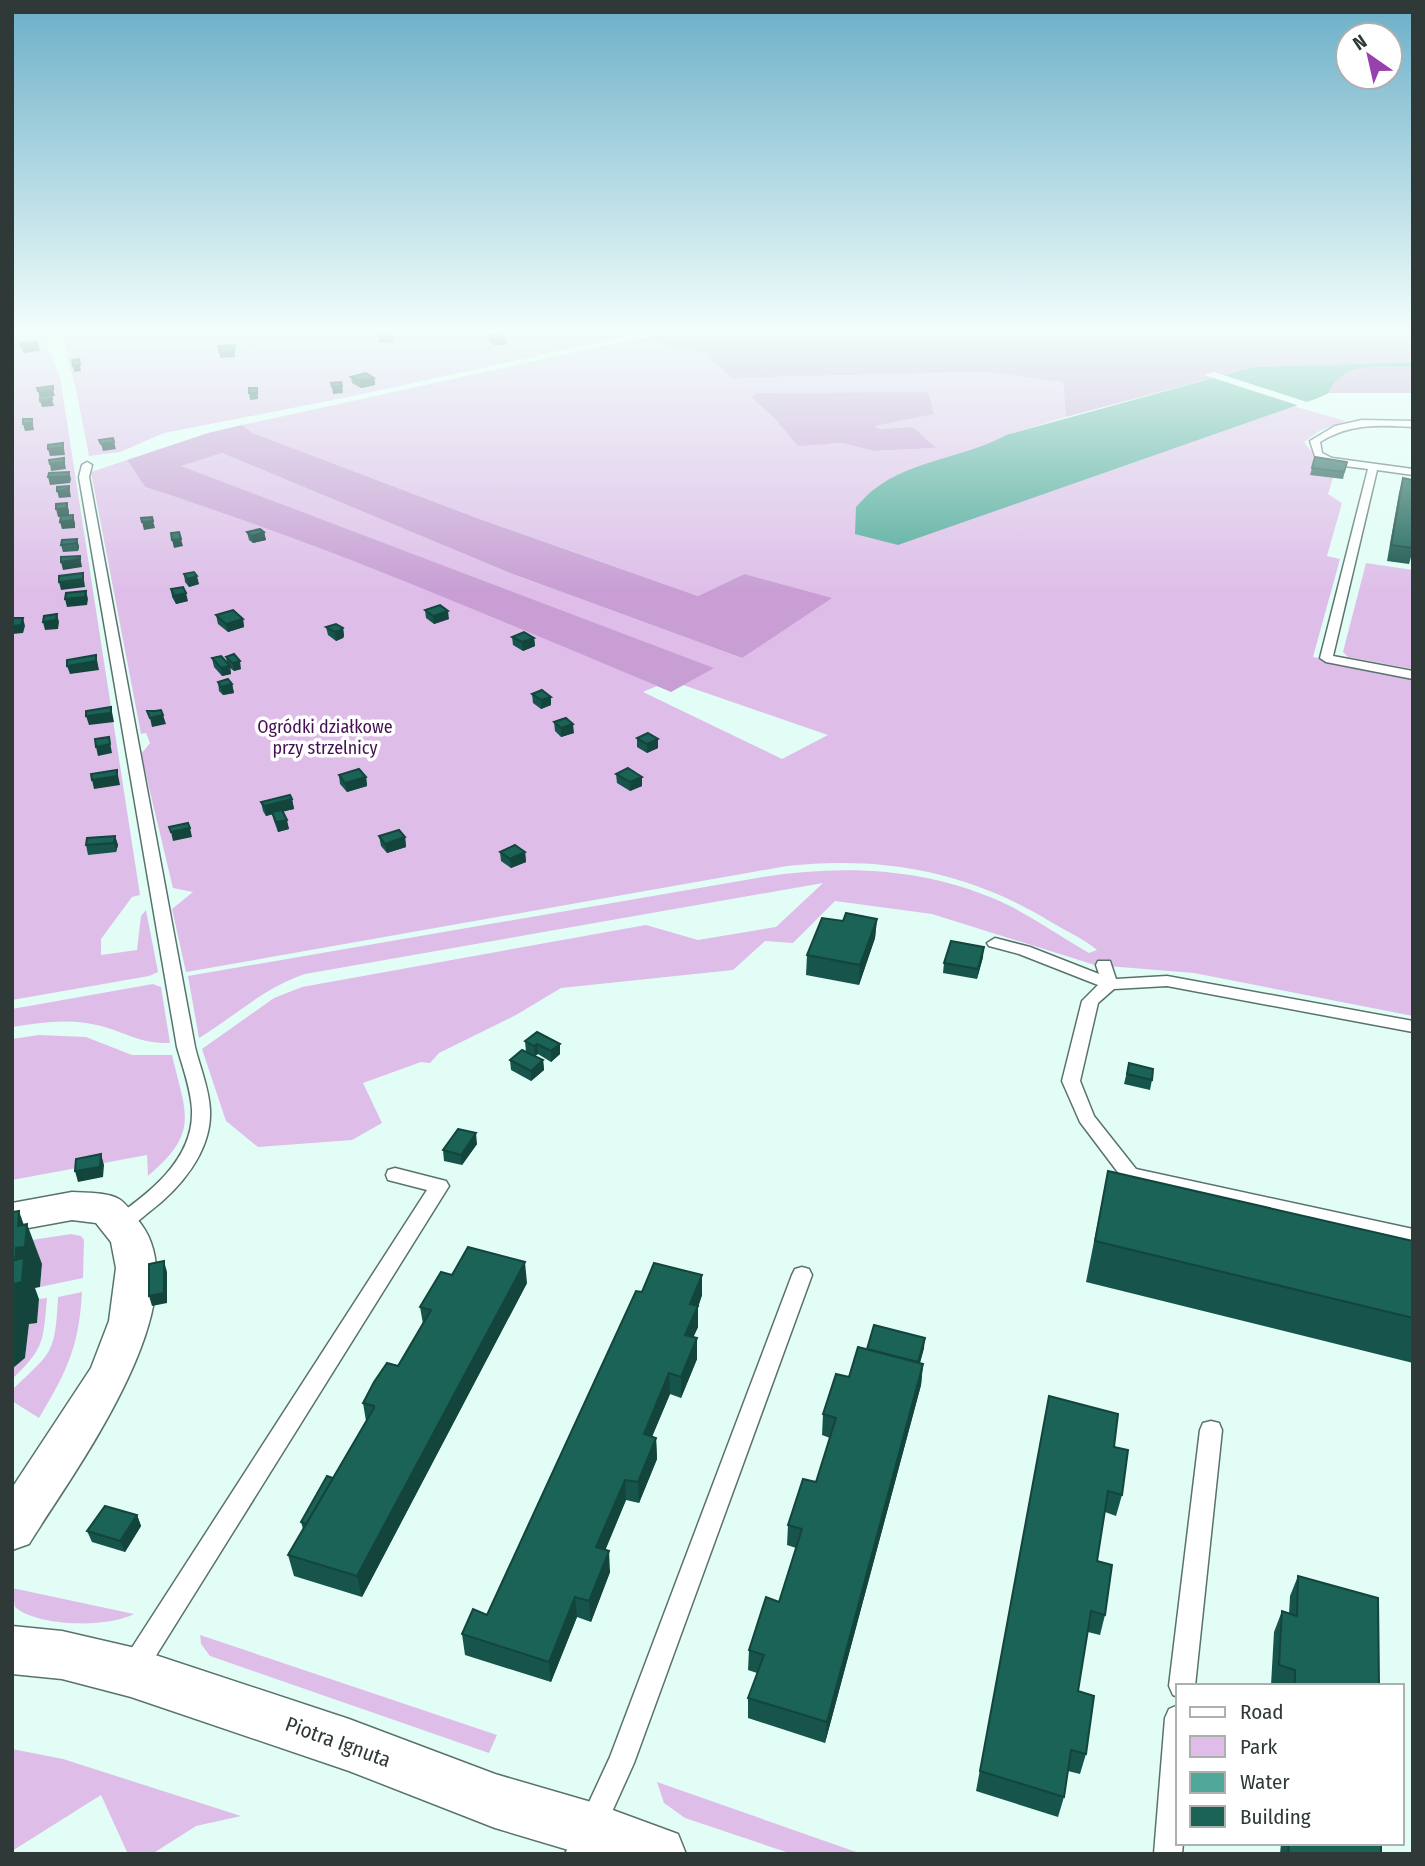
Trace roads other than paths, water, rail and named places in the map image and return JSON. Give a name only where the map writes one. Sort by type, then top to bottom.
[{"type":"street","points":[[12,1217],[72,1206],[107,1210],[131,1237],[136,1268],[130,1321],[110,1375],[17,1515]]},
{"type":"street","name":"Piotra Ignuta","points":[[12,1650],[62,1655],[131,1672],[349,1745],[495,1801],[585,1841],[658,1854]]},
{"type":"lane","points":[[1346,417],[1356,422]]},
{"type":"lane","points":[[1413,424],[1356,422],[1332,429],[1315,441],[1318,454],[1329,461],[1413,472]]},
{"type":"lane","points":[[87,465],[84,477],[99,571],[186,1048],[201,1115],[193,1151],[180,1170],[150,1202],[119,1224]]},
{"type":"lane","points":[[1373,467],[1326,658],[1413,675]]},
{"type":"lane","points":[[995,943],[1024,950],[1110,984],[1167,981],[1413,1027]]},
{"type":"lane","points":[[1104,965],[1110,984]]},
{"type":"lane","points":[[1110,984],[1090,1000],[1071,1081],[1086,1118],[1130,1174],[1413,1236]]},
{"type":"lane","points":[[131,1672],[439,1186],[395,1175]]},
{"type":"lane","points":[[585,1841],[621,1763],[802,1275]]},
{"type":"lane","points":[[1182,1684],[1211,1430]]},
{"type":"lane","points":[[1167,1854],[1176,1743]]},
{"type":"water","points":[[1071,417],[1263,417],[898,545],[855,534],[856,507],[876,488],[906,471],[974,449],[1006,435]]},
{"type":"park label","name":"Ogródki działkowe przy strzelnicy","points":[[325,737]]}]
